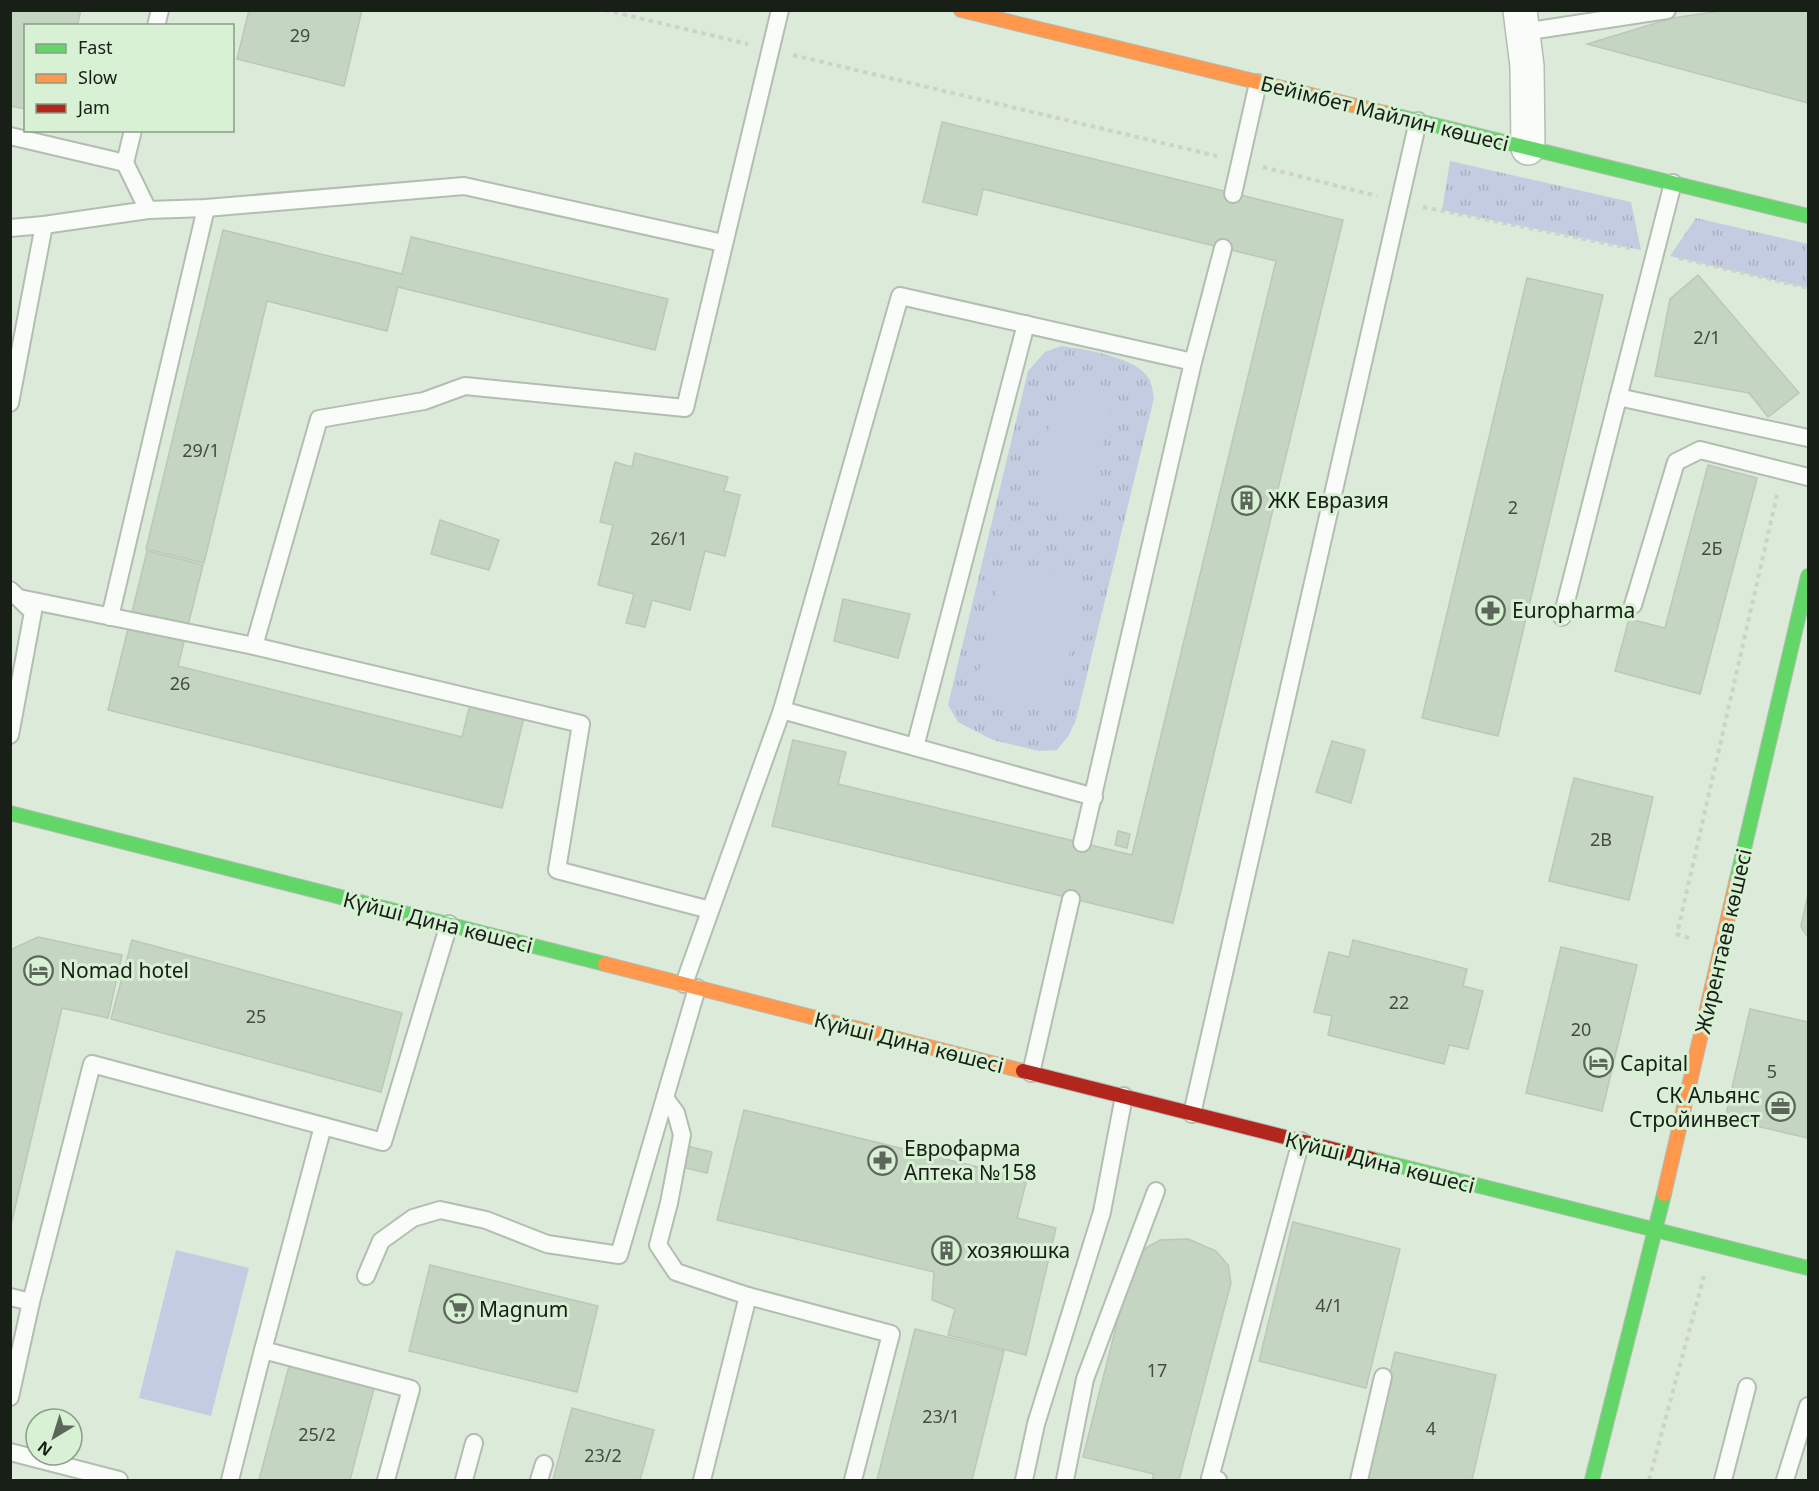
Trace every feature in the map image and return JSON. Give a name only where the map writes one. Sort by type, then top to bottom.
[{"type":"street","name":"Бейімбет Майлин көшесі","points":[[961,10],[1809,216]]},
{"type":"street","points":[[1522,21],[1527,66],[1528,148]]},
{"type":"street","name":"Жирентаев көшесі","points":[[1592,1480],[1655,1231],[1721,948],[1803,620],[1809,576]]},
{"type":"street","name":"Күйші Дина көшесі","points":[[10,813],[1192,1114],[1809,1268]]},
{"type":"lane","points":[[254,646],[319,419],[424,400],[465,386],[685,408],[780,10]]},
{"type":"lane","points":[[1522,21],[1667,10]]},
{"type":"lane","points":[[1233,194],[1258,82]]},
{"type":"lane","points":[[1192,1114],[1418,121]]},
{"type":"lane","points":[[133,132],[125,163],[148,210]]},
{"type":"lane","points":[[10,136],[125,163]]},
{"type":"lane","points":[[1562,617],[1673,183]]},
{"type":"lane","points":[[10,228],[148,210],[206,208],[464,186],[723,243]]},
{"type":"lane","points":[[110,617],[206,208]]},
{"type":"lane","points":[[10,403],[44,225]]},
{"type":"lane","points":[[1082,843],[1193,362],[1223,248]]},
{"type":"lane","points":[[366,1276],[381,1241],[413,1218],[440,1210],[486,1220],[546,1244],[619,1256],[665,1098],[710,910],[782,710],[900,296],[1193,362]]},
{"type":"lane","points":[[915,747],[1026,324]]},
{"type":"lane","points":[[1618,397],[1809,438]]},
{"type":"lane","points":[[1633,605],[1677,462],[1701,450],[1809,477]]},
{"type":"lane","points":[[15,594],[110,617],[254,646],[582,724],[557,870],[710,910]]},
{"type":"lane","points":[[10,735],[33,612],[15,594]]},
{"type":"lane","points":[[782,710],[1094,797]]},
{"type":"lane","points":[[1031,1072],[1071,898]]},
{"type":"lane","points":[[10,1397],[31,1302],[93,1064],[383,1142],[449,924]]},
{"type":"lane","points":[[1024,1480],[1036,1424],[1102,1212],[1124,1096]]},
{"type":"lane","points":[[665,1098],[676,1113],[682,1135],[658,1245],[676,1272],[748,1296],[891,1334],[853,1480]]},
{"type":"lane","points":[[230,1480],[323,1125]]},
{"type":"lane","points":[[1218,1480],[1210,1478],[1301,1141]]},
{"type":"lane","points":[[1065,1480],[1085,1379],[1156,1191]]},
{"type":"lane","points":[[702,1480],[748,1296]]},
{"type":"lane","points":[[10,1297],[31,1302]]},
{"type":"lane","points":[[263,1350],[411,1389],[387,1480]]},
{"type":"lane","points":[[1359,1480],[1383,1377]]},
{"type":"lane","points":[[1723,1480],[1747,1387]]},
{"type":"lane","points":[[1785,1480],[1809,1406]]},
{"type":"lane","points":[[464,1480],[474,1443]]},
{"type":"lane","points":[[10,1452],[119,1480]]},
{"type":"path","points":[[605,10],[1399,202],[1655,253],[1809,288]]},
{"type":"path","points":[[1721,948],[1677,934],[1783,470]]},
{"type":"path","points":[[1649,1480],[1712,1245]]},
{"type":"green space","points":[[1450,161],[1631,202],[1641,250],[1442,210]]},
{"type":"green space","points":[[1696,218],[1808,244],[1808,288],[1670,256]]},
{"type":"green space","points":[[1061,346],[1109,355],[1134,365],[1149,379],[1154,398],[1076,720],[1069,735],[1057,750],[1039,751],[993,740],[958,722],[948,705],[1028,371],[1045,352]]},
{"type":"green space","points":[[1058,388],[1113,400],[1087,514],[1032,501]]},
{"type":"green space","points":[[1003,564],[1086,582],[1056,712],[974,694]]},
{"type":"green space","points":[[176,1250],[249,1268],[211,1416],[139,1398]]},
{"type":"building","points":[[10,10],[81,10],[78,24],[24,24],[24,109],[10,106]]},
{"type":"building","points":[[249,10],[362,10],[344,86],[237,59]]},
{"type":"building","points":[[1727,10],[1808,10],[1808,103],[1587,44],[1673,18]]},
{"type":"building","name":"ЖК Евразия","points":[[942,122],[1343,220],[1173,923],[772,826],[793,740],[846,752],[838,784],[1132,855],[1276,261],[983,189],[977,215],[923,202]]},
{"type":"building","points":[[223,230],[402,274],[411,237],[668,299],[655,350],[398,287],[387,331],[267,301],[204,563],[146,549]]},
{"type":"building","points":[[1698,275],[1799,393],[1768,417],[1749,393],[1655,376],[1670,299]]},
{"type":"building","points":[[1527,278],[1603,295],[1498,736],[1422,718]]},
{"type":"building","points":[[635,453],[728,477],[724,491],[740,495],[725,556],[705,551],[690,610],[652,600],[645,627],[626,623],[634,594],[598,585],[613,525],[600,522],[615,462],[632,467]]},
{"type":"building","points":[[1708,465],[1757,478],[1700,694],[1615,671],[1629,619],[1665,628]]},
{"type":"building","points":[[440,520],[499,540],[489,570],[431,554]]},
{"type":"building","points":[[147,551],[203,565],[178,666],[462,737],[471,700],[525,713],[502,808],[108,710]]},
{"type":"building","points":[[843,599],[910,614],[898,658],[834,641]]},
{"type":"building","points":[[1332,741],[1365,750],[1351,803],[1316,792]]},
{"type":"building","points":[[1574,778],[1653,797],[1629,900],[1549,881]]},
{"type":"building","points":[[1118,831],[1130,834],[1127,848],[1115,845]]},
{"type":"building","points":[[1808,894],[1808,937],[1801,926]]},
{"type":"building","points":[[38,937],[122,955],[108,1018],[62,1008],[10,1229],[10,950]]},
{"type":"building","points":[[132,940],[402,1013],[381,1092],[111,1019]]},
{"type":"building","points":[[1353,940],[1467,969],[1463,986],[1483,991],[1468,1049],[1449,1045],[1444,1064],[1328,1035],[1332,1016],[1314,1012],[1329,952],[1349,957]]},
{"type":"building","points":[[1561,947],[1637,965],[1602,1111],[1526,1093]]},
{"type":"building","points":[[1750,1009],[1808,1022],[1808,1138],[1725,1119]]},
{"type":"building","name":"хозяюшка","points":[[744,1110],[1027,1179],[1017,1218],[1056,1228],[1026,1355],[948,1335],[955,1309],[932,1300],[934,1272],[717,1220]]},
{"type":"building","points":[[687,1146],[712,1152],[707,1173],[682,1167]]},
{"type":"building","points":[[1293,1222],[1400,1249],[1366,1388],[1259,1361]]},
{"type":"building","points":[[1188,1239],[1216,1251],[1228,1265],[1231,1283],[1179,1480],[1152,1480],[1154,1474],[1083,1457],[1132,1264],[1146,1248],[1160,1240]]},
{"type":"building","points":[[430,1265],[598,1306],[577,1392],[409,1351]]},
{"type":"building","points":[[915,1329],[1004,1351],[972,1480],[877,1480]]},
{"type":"building","points":[[1395,1352],[1496,1375],[1472,1480],[1365,1480]]},
{"type":"building","points":[[289,1366],[374,1388],[350,1480],[259,1480]]},
{"type":"building","points":[[572,1408],[654,1430],[640,1480],[553,1480]]},
{"type":"traffic: fast","points":[[1385,113],[1808,216]]},
{"type":"traffic: fast","points":[[1736,883],[1808,576]]},
{"type":"traffic: fast","points":[[10,813],[605,964]]},
{"type":"traffic: fast","points":[[1372,1159],[1808,1268]]},
{"type":"traffic: fast","points":[[1592,1480],[1664,1194]]},
{"type":"traffic: slow","points":[[961,10],[1385,113]]},
{"type":"traffic: slow","points":[[1664,1194],[1736,883]]},
{"type":"traffic: slow","points":[[605,964],[1023,1071]]},
{"type":"traffic: jam","points":[[1023,1071],[1372,1159]]},
{"type":"place","name":"ЖК Евразия","points":[[1247,500]]},
{"type":"place","name":"Europharma","points":[[1491,610]]},
{"type":"place","name":"Nomad hotel","points":[[39,970]]},
{"type":"place","name":"Capital","points":[[1599,1063]]},
{"type":"place","name":"СК Альянс Стройинвест","points":[[1781,1107]]},
{"type":"place","name":"Еврофарма Аптека №158","points":[[883,1160]]},
{"type":"place","name":"хозяюшка","points":[[946,1250]]},
{"type":"place","name":"Magnum","points":[[458,1309]]}]
